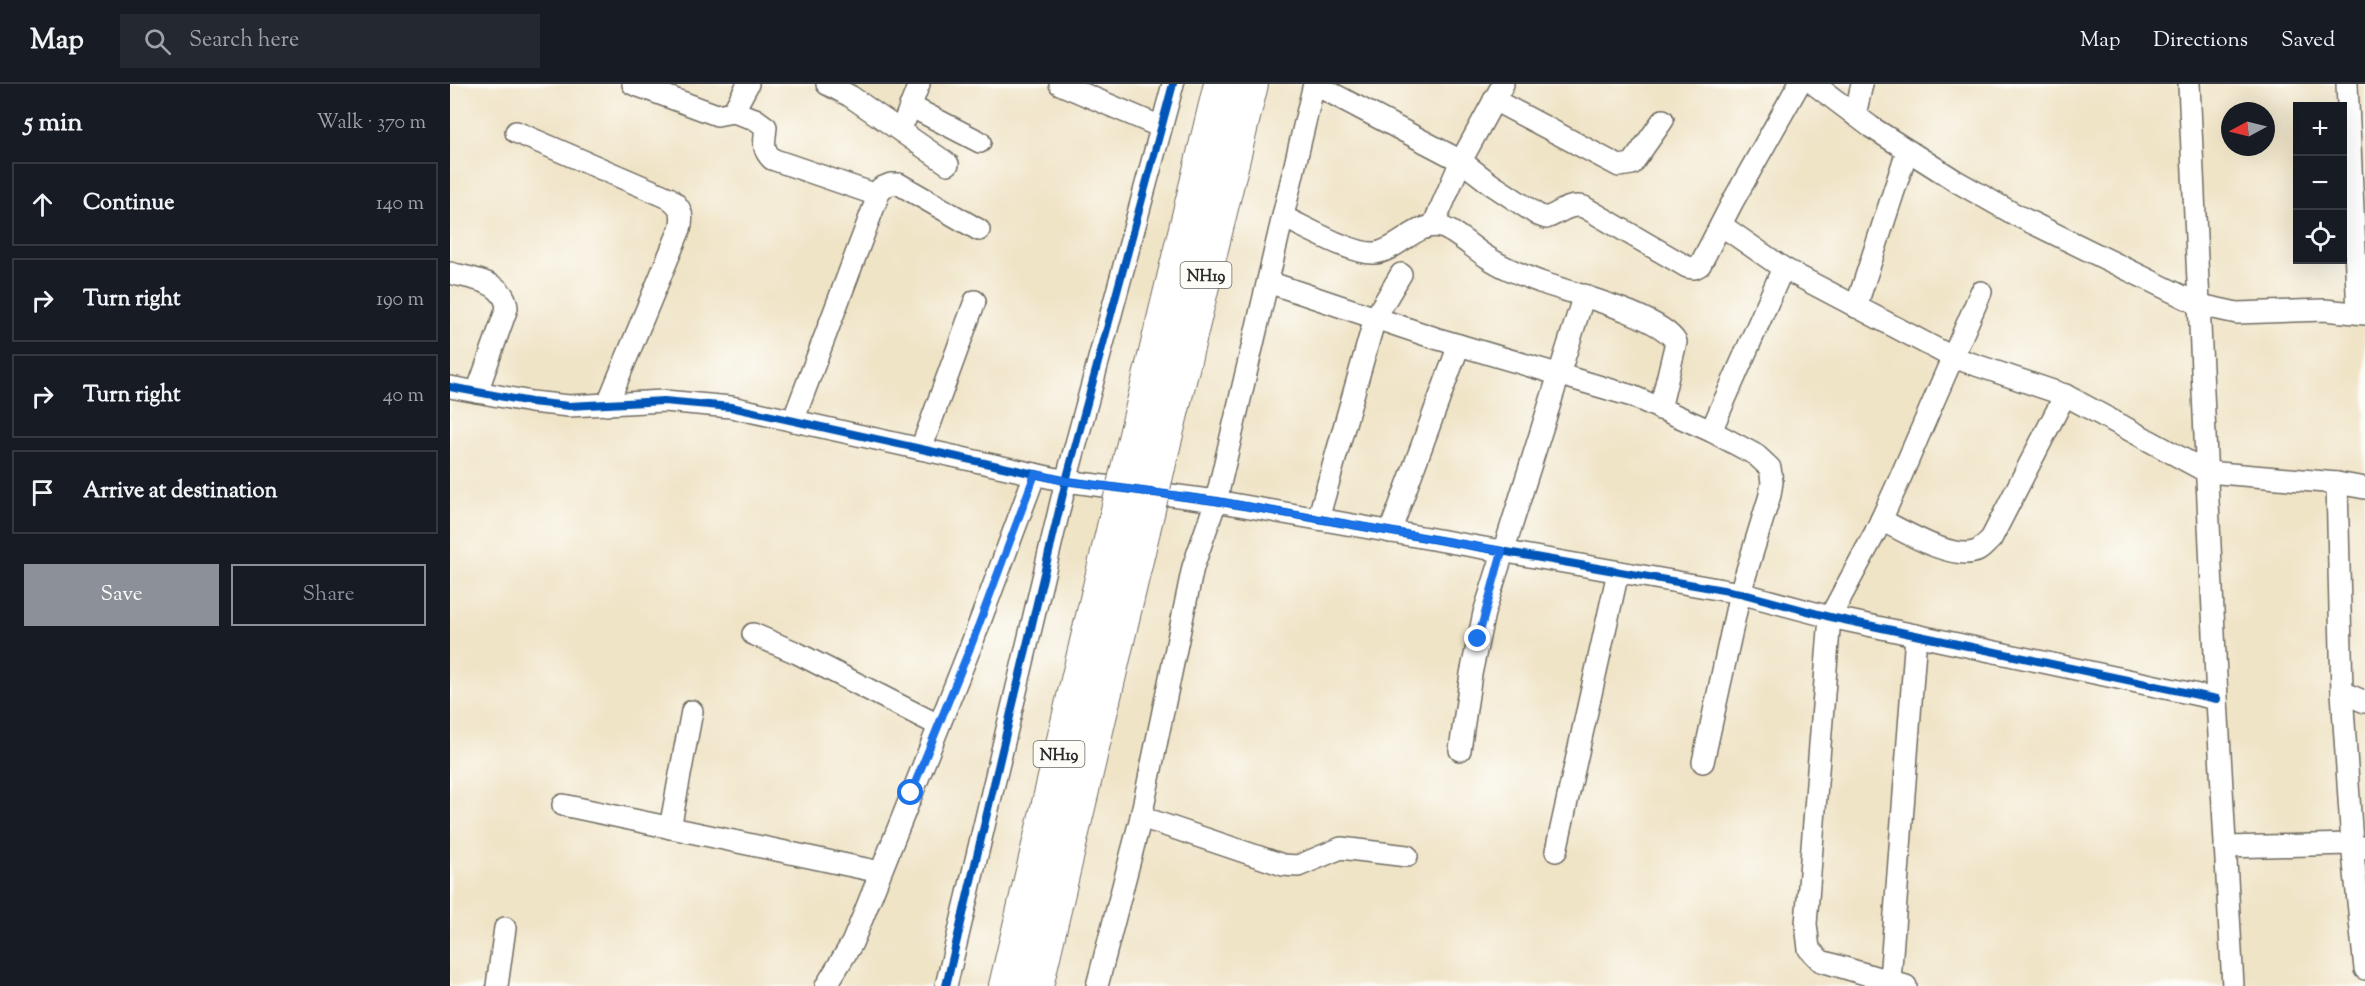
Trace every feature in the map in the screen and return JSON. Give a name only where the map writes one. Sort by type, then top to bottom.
[{"type":"highway","name":"NH19","points":[[1005,986],[1220,84]]},
{"type":"highway","name":"NH19","points":[[1037,986],[1252,84]]},
{"type":"street","points":[[633,84],[717,115],[733,112],[761,122],[766,127],[764,147],[766,154],[772,159],[877,195]]},
{"type":"street","points":[[733,112],[748,84]]},
{"type":"street","points":[[827,84],[850,96],[948,164]]},
{"type":"street","points":[[900,132],[919,84]]},
{"type":"street","points":[[1060,84],[1161,127]]},
{"type":"street","points":[[946,986],[1066,481],[1173,84]]},
{"type":"street","points":[[1097,986],[1141,817],[1193,567],[1216,501],[1314,84],[1461,161],[1538,215],[1546,218],[1568,206],[1584,207],[1687,267],[1694,268],[1700,266],[1720,225],[1799,84]]},
{"type":"street","points":[[1814,84],[1907,151],[2016,215],[2200,305],[2237,313],[2324,310],[2362,313],[2347,84]]},
{"type":"street","points":[[1855,115],[1862,84]]},
{"type":"street","points":[[2189,84],[2217,699],[2233,986]]},
{"type":"street","points":[[1432,226],[1461,161],[1499,92],[1619,166],[1626,167],[1632,164],[1663,120]]},
{"type":"street","points":[[910,106],[980,142]]},
{"type":"street","points":[[516,132],[669,198],[680,206],[683,218],[680,229],[607,405]]},
{"type":"street","points":[[1856,307],[1907,151]]},
{"type":"street","points":[[794,421],[881,188],[899,184],[979,230]]},
{"type":"street","points":[[1283,217],[1357,251],[1373,253],[1386,251],[1419,231],[1432,226],[1444,228],[1503,267],[1619,308],[1671,335],[1676,342],[1660,409]]},
{"type":"street","points":[[1720,225],[1783,268],[1952,357],[2065,395],[2207,472],[2337,483],[2365,488]]},
{"type":"street","points":[[1711,431],[1783,268]]},
{"type":"street","points":[[450,273],[499,288],[507,298],[507,308],[477,392]]},
{"type":"street","points":[[1318,519],[1375,318],[1401,274]]},
{"type":"street","points":[[1268,282],[1459,345],[1608,388],[1711,431],[1756,455],[1770,468],[1772,482],[1740,593],[1703,762]]},
{"type":"street","points":[[1916,635],[1898,983],[1821,961],[1814,957],[1806,940],[1810,859],[1830,617],[1881,520],[1981,292]]},
{"type":"street","points":[[1460,750],[1478,639],[1502,551],[1584,295]]},
{"type":"street","points":[[921,449],[975,300]]},
{"type":"street","points":[[1390,532],[1459,345]]},
{"type":"street","points":[[450,387],[531,402],[569,406],[664,401],[731,407],[1066,481],[1216,501],[1740,593],[1830,617],[2217,699]]},
{"type":"street","points":[[1881,520],[1939,547],[1962,553],[1978,551],[1991,539],[2065,395]]},
{"type":"street","points":[[826,986],[852,944],[972,643],[1035,474]]},
{"type":"street","points":[[2337,483],[2342,692],[2359,846],[2365,969]]},
{"type":"street","points":[[1556,852],[1618,572]]},
{"type":"street","points":[[753,634],[797,653],[938,725]]},
{"type":"street","points":[[2342,692],[2365,702]]},
{"type":"street","points":[[670,828],[692,711]]},
{"type":"street","points":[[562,805],[880,872]]},
{"type":"street","points":[[1141,817],[1283,865],[1298,866],[1341,848],[1407,856]]},
{"type":"street","points":[[2225,847],[2359,846]]},
{"type":"street","points":[[497,986],[505,928]]},
{"type":"cycle path","points":[[946,986],[1066,481],[1173,84]]},
{"type":"cycle path","points":[[450,387],[531,402],[569,406],[664,401],[731,407],[1066,481],[1216,501],[1740,593],[1830,617],[2217,699]]},
{"type":"route","points":[[911,793],[972,643],[1035,474],[1066,481],[1216,501],[1502,551],[1478,639]]}]
